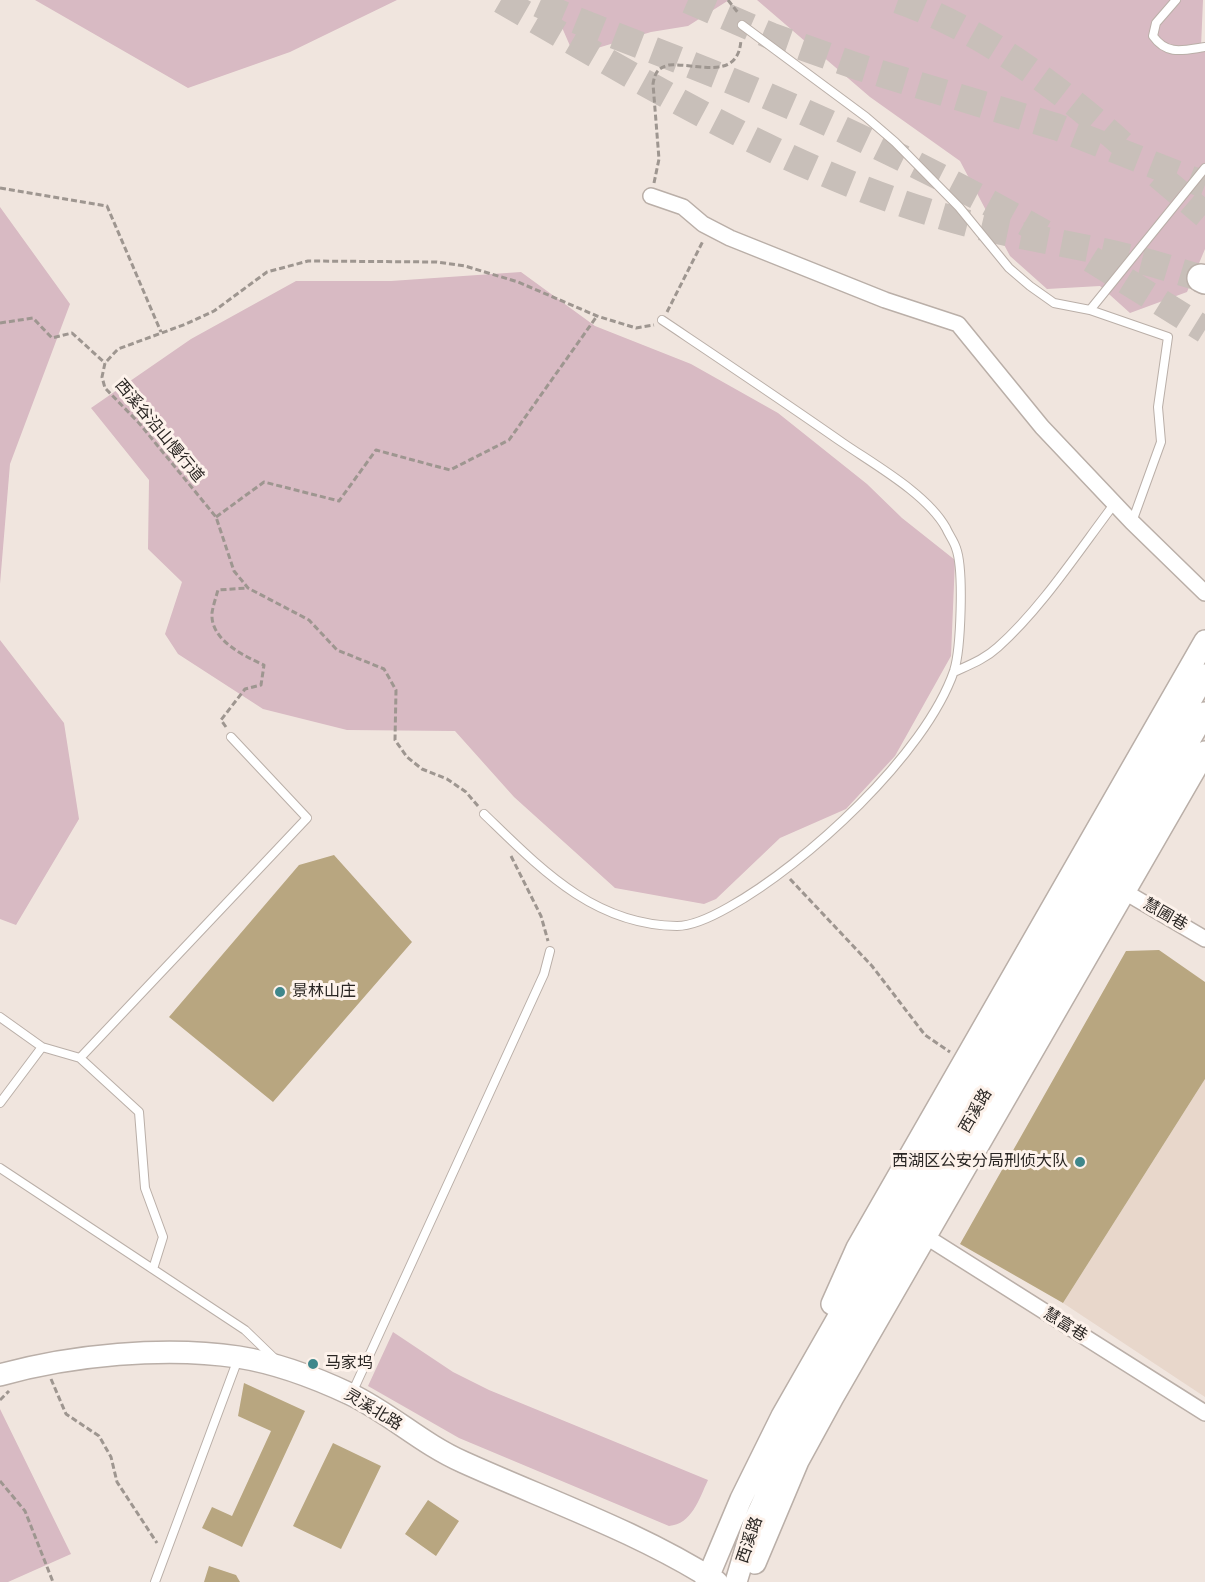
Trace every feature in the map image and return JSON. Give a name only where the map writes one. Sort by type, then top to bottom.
[{"type":"main road","name":"西溪路","points":[[710,1580],[856,1248],[1205,641]]},
{"type":"main road","name":"西溪路","points":[[782,1416],[1205,675]]},
{"type":"main road","name":"西溪路","points":[[738,1582],[754,1522],[811,1398],[1205,713]]},
{"type":"main road","name":"西溪路","points":[[738,1582],[755,1563],[808,1442],[1205,752]]},
{"type":"main road","name":"灵溪北路","points":[[0,1375],[45,1364],[104,1356],[171,1353],[238,1357],[285,1369],[351,1395],[439,1452],[616,1529],[710,1580]]},
{"type":"street","points":[[651,196],[683,207],[704,224],[730,238],[885,300],[958,324],[1042,427],[1132,522],[1205,593]]},
{"type":"street","name":"慧圃巷","points":[[1125,892],[1205,939]]},
{"type":"street","name":"慧富巷","points":[[925,1236],[1205,1413]]},
{"type":"lane","points":[[1176,0],[1156,23],[1154,36],[1160,46],[1170,51],[1205,47]]},
{"type":"lane","points":[[742,25],[866,117],[895,142],[959,207],[1009,268],[1030,286],[1054,303],[1090,310],[1168,337],[1158,407],[1161,442],[1132,522]]},
{"type":"lane","points":[[1090,310],[1205,168]]},
{"type":"lane","points":[[484,814],[558,883],[589,903],[647,923],[680,926],[714,915],[748,896],[783,871],[840,823],[881,782],[919,732],[942,697],[954,672],[958,656],[960,587],[957,550],[938,516],[885,472],[662,320]]},
{"type":"lane","points":[[954,672],[980,660],[998,647],[1038,602],[1115,503]]},
{"type":"lane","points":[[80,1058],[307,818],[231,737]]},
{"type":"lane","points":[[351,1395],[544,974],[550,951]]},
{"type":"lane","points":[[0,1017],[42,1047],[80,1058],[139,1112],[145,1188],[163,1237],[153,1269]]},
{"type":"lane","points":[[0,1103],[42,1047]]},
{"type":"lane","points":[[0,1168],[245,1330],[285,1369]]},
{"type":"lane","points":[[155,1582],[238,1357]]},
{"type":"path","points":[[651,196],[659,159],[653,84],[655,74],[660,68],[669,66],[725,67],[736,59],[741,49],[742,25],[738,11],[728,0]]},
{"type":"path","points":[[0,188],[107,206],[161,332]]},
{"type":"path","points":[[662,320],[699,253],[703,241],[704,224]]},
{"type":"path","name":"西溪谷沿山慢行道","points":[[484,814],[466,792],[447,779],[423,769],[407,757],[395,740],[396,690],[384,669],[337,650],[309,620],[248,588],[234,571],[216,517],[139,423],[105,388],[102,377],[105,363],[118,349],[214,311],[267,272],[308,261],[331,260],[388,264],[437,262],[465,266],[518,282],[597,316],[636,328],[651,327],[662,320]]},
{"type":"path","points":[[216,517],[264,482],[339,501],[376,450],[450,470],[509,440],[597,316]]},
{"type":"path","points":[[0,323],[33,318],[52,338],[72,333],[105,363]]},
{"type":"path","points":[[231,737],[222,720],[245,689],[261,685],[264,665],[237,652],[218,633],[212,615],[218,590],[248,588]]},
{"type":"path","points":[[506,847],[541,916],[550,951]]},
{"type":"path","points":[[783,871],[872,966],[926,1035],[964,1062]]},
{"type":"path","points":[[45,1364],[66,1414],[99,1436],[111,1457],[117,1482],[165,1555]]},
{"type":"path","points":[[0,1481],[25,1511],[53,1582]]},
{"type":"shaded area","points":[[35,0],[397,0],[290,52],[188,88]]},
{"type":"shaded area","points":[[550,0],[729,0],[688,26],[651,32],[574,55]]},
{"type":"shaded area","points":[[757,0],[1203,0],[1201,47],[1205,51],[1205,249],[1187,292],[1130,313],[1100,286],[1047,289],[1010,256],[960,161],[870,97]]},
{"type":"shaded area","points":[[0,207],[70,304],[10,464],[0,584]]},
{"type":"shaded area","points":[[521,272],[595,326],[691,364],[778,413],[867,484],[902,518],[955,560],[951,656],[895,756],[846,809],[780,838],[716,899],[704,904],[615,888],[514,797],[455,731],[347,730],[263,709],[178,654],[165,634],[182,582],[148,549],[149,480],[91,408],[191,339],[296,281],[391,281]]},
{"type":"shaded area","points":[[0,640],[64,723],[79,819],[16,925],[0,919]]},
{"type":"shaded area","points":[[1205,1079],[1205,1397],[1063,1303]]},
{"type":"shaded area","points":[[393,1332],[453,1372],[489,1390],[708,1480],[694,1509],[684,1521],[669,1526],[459,1438],[368,1386]]},
{"type":"shaded area","points":[[0,1409],[71,1554],[8,1582],[0,1582]]},
{"type":"building","name":"景林山庄","points":[[334,855],[412,942],[273,1102],[169,1017],[299,865]]},
{"type":"building","name":"西湖区公安分局刑侦大队","points":[[1159,950],[1205,982],[1205,1079],[1063,1303],[960,1244],[1126,951]]},
{"type":"building","points":[[244,1383],[305,1411],[242,1547],[202,1528],[212,1507],[232,1516],[271,1431],[238,1416]]},
{"type":"building","points":[[333,1443],[381,1466],[341,1549],[293,1526]]},
{"type":"building","points":[[428,1500],[459,1521],[436,1556],[405,1534]]},
{"type":"building","points":[[209,1566],[236,1575],[240,1582],[204,1582]]},
{"type":"tunnel","points":[[501,0],[717,122],[829,175],[886,198],[968,224],[1111,253],[1201,278]]},
{"type":"tunnel","points":[[688,0],[771,36],[859,67],[1057,127],[1205,185]]},
{"type":"tunnel","points":[[898,0],[959,27],[1017,61],[1071,101],[1122,144]]},
{"type":"tunnel","points":[[539,4],[810,114],[928,171],[1044,233]]},
{"type":"tunnel","points":[[1158,175],[1205,215]]},
{"type":"tunnel","points":[[1091,259],[1205,330]]},
{"type":"place","name":"景林山庄","points":[[280,992]]},
{"type":"place","name":"西湖区公安分局刑侦大队","points":[[1080,1162]]},
{"type":"place","name":"马家坞","points":[[313,1364]]}]
